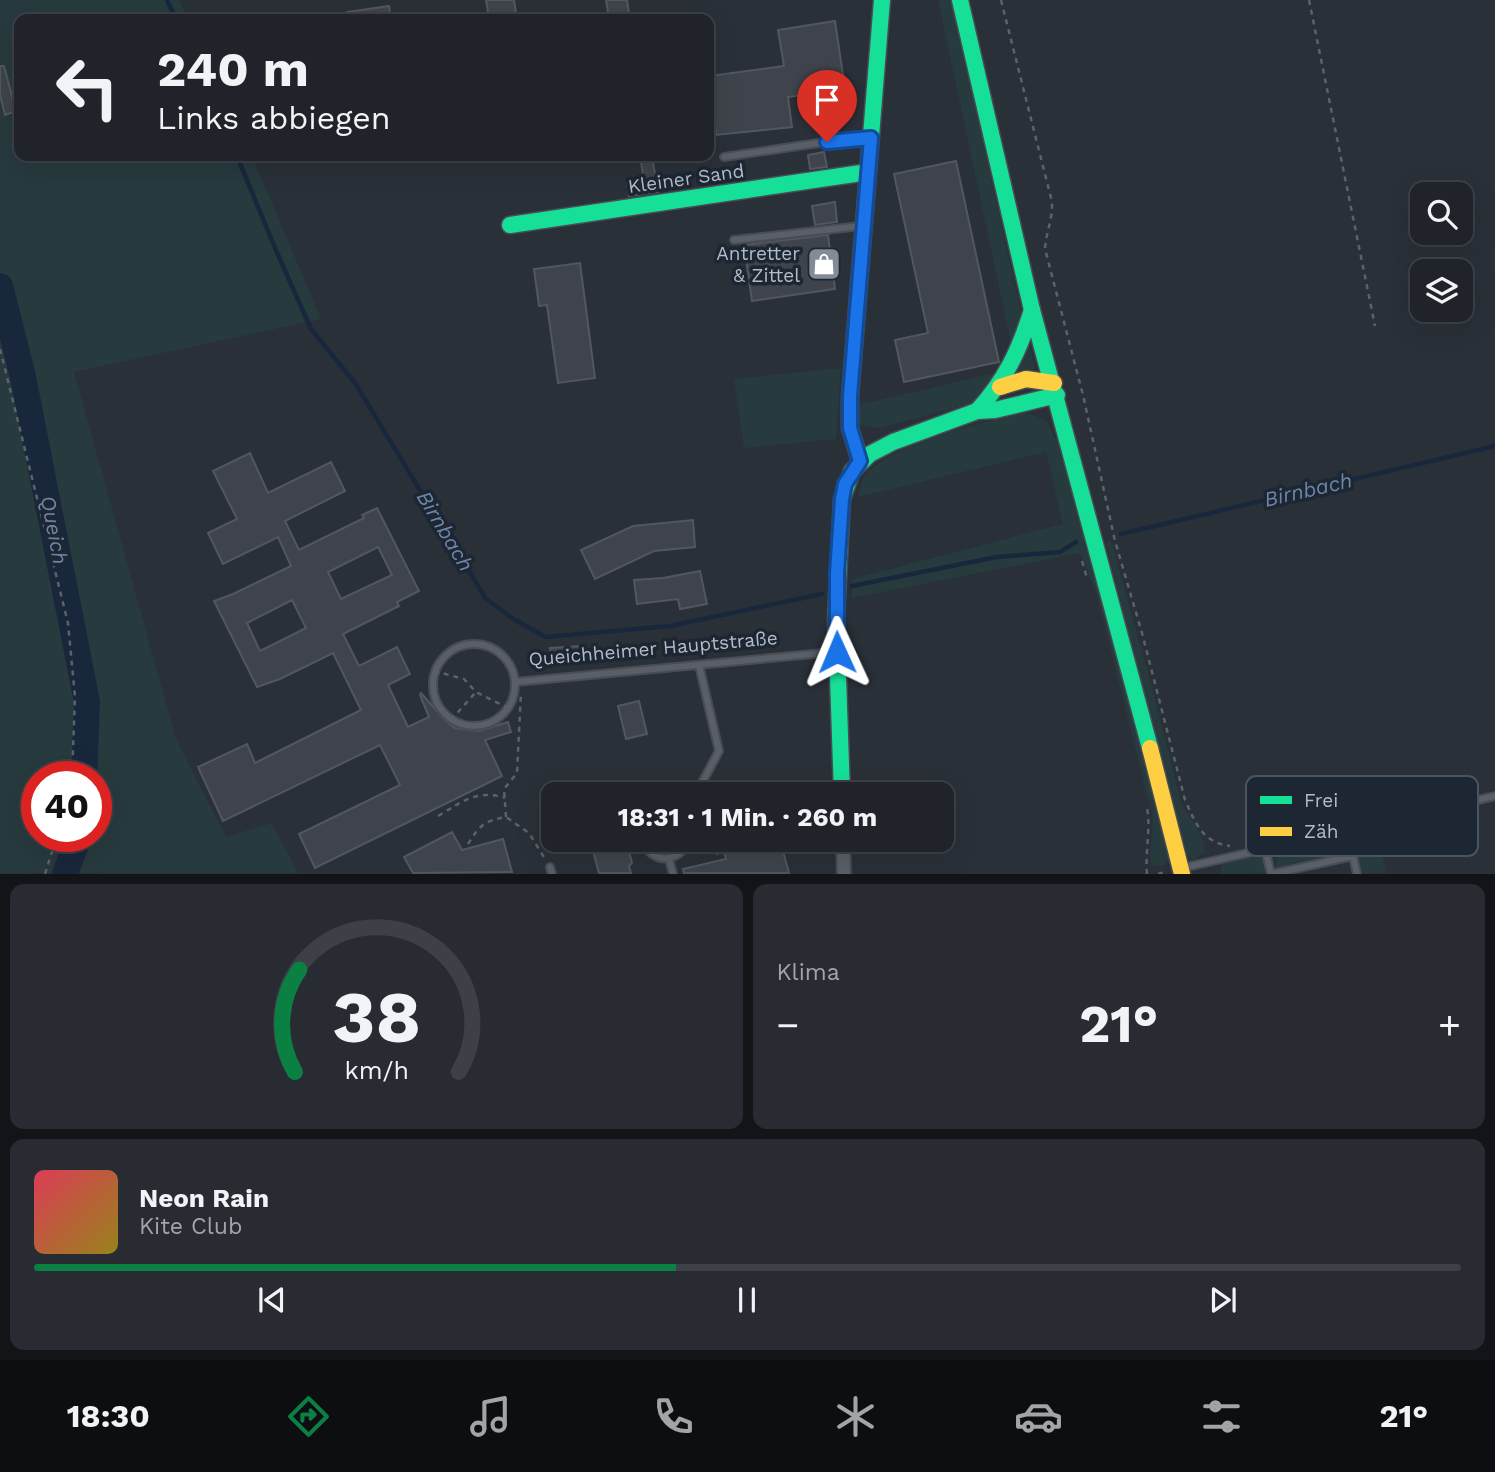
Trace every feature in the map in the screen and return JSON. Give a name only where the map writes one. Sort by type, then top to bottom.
[{"type":"street","points":[[860,461],[850,428],[850,396],[882,0]]},
{"type":"street","points":[[960,0],[1032,310],[1121,634],[1181,871]]},
{"type":"street","name":"Kleiner Sand","points":[[510,225],[868,172]]},
{"type":"street","points":[[977,411],[1000,387],[1016,361],[1032,310]]},
{"type":"street","points":[[1000,387],[1027,378],[1036,378],[1055,389]]},
{"type":"street","points":[[842,782],[837,573],[845,484],[860,461],[878,447],[977,411],[995,410],[1055,389]]},
{"type":"street","points":[[843,852],[844,873]]},
{"type":"lane","points":[[724,157],[852,138],[871,138]]},
{"type":"lane","points":[[734,240],[863,226]]},
{"type":"lane","points":[[468,644],[483,644],[495,649],[505,658],[518,682],[508,708],[501,717],[477,727],[463,726],[451,720],[443,713],[433,693],[434,671],[442,658],[454,648],[468,644]]},
{"type":"lane","name":"Queichheimer Hauptstraße","points":[[518,682],[837,652]]},
{"type":"lane","points":[[699,665],[719,751],[702,782]]},
{"type":"lane","points":[[649,852],[659,859],[669,859],[682,852]]},
{"type":"lane","points":[[1181,871],[1246,854]]},
{"type":"lane","points":[[1267,856],[1271,873],[1353,856],[1357,873]]},
{"type":"lane","points":[[669,859],[673,873]]},
{"type":"path","points":[[1001,0],[1052,202],[1053,215],[1045,248],[1083,395],[1115,541],[1185,800],[1196,825],[1214,844],[1236,847]]},
{"type":"path","points":[[1309,0],[1375,326]]},
{"type":"path","points":[[0,349],[68,623],[75,697],[73,761]]},
{"type":"path","points":[[1082,561],[1089,582]]},
{"type":"path","points":[[434,671],[464,679],[476,692],[508,708]]},
{"type":"path","points":[[506,817],[504,789],[517,773],[518,682]]},
{"type":"path","points":[[451,720],[476,692]]},
{"type":"path","points":[[438,816],[475,795],[491,794],[505,798]]},
{"type":"path","points":[[1147,805],[1147,873]]},
{"type":"path","points":[[468,844],[479,827],[490,820],[506,817],[529,833],[551,870]]},
{"type":"path","points":[[45,873],[52,852]]},
{"type":"path","points":[[716,852],[720,859]]},
{"type":"green space","points":[[0,0],[179,0],[186,14],[14,14],[14,161],[254,161],[321,319],[74,372],[176,739],[226,837],[272,823],[298,873],[0,873]]},
{"type":"green space","points":[[938,0],[951,0],[1025,329],[991,392],[970,404],[879,428],[858,425],[859,405],[994,373],[1011,343]]},
{"type":"green space","points":[[1029,342],[1035,369],[1015,374]]},
{"type":"green space","points":[[841,368],[836,439],[744,448],[734,379]]},
{"type":"green space","points":[[1025,412],[1046,420],[1059,446],[1087,552],[1103,599],[1168,852],[1169,860],[1163,866],[1153,865],[1150,860],[1153,818],[1097,595],[1080,553],[852,598],[852,579],[1063,524],[1046,452],[858,497],[864,477],[876,465],[894,454],[939,436]]},
{"type":"green space","points":[[1111,541],[1181,802],[1200,833],[1204,846],[1205,852],[1193,860],[1183,851],[1106,542]]},
{"type":"green space","points":[[1246,853],[1246,856],[1267,856],[1270,870],[1265,871],[1266,873],[1221,874],[1221,859]]},
{"type":"green space","points":[[1278,856],[1330,856],[1275,869]]},
{"type":"green space","points":[[1357,856],[1382,856],[1386,873],[1361,873]]},
{"type":"building","points":[[486,0],[514,0],[516,14],[488,14]]},
{"type":"building","points":[[606,0],[627,0],[629,14],[608,14]]},
{"type":"building","points":[[389,6],[390,14],[347,14]]},
{"type":"building","points":[[835,21],[845,89],[788,97],[792,127],[716,135],[714,75],[784,66],[778,30]]},
{"type":"building","points":[[0,66],[4,66],[14,112],[5,115],[0,95]]},
{"type":"building","points":[[824,152],[827,167],[810,169],[808,155]]},
{"type":"building","points":[[641,161],[653,161],[658,192],[629,196],[627,183],[644,181]]},
{"type":"building","points":[[956,161],[999,362],[904,382],[895,340],[928,333],[894,174]]},
{"type":"building","points":[[835,202],[837,222],[815,225],[812,206]]},
{"type":"building","points":[[828,235],[835,289],[752,301],[744,245]]},
{"type":"building","points":[[580,263],[595,378],[558,383],[547,305],[539,306],[534,269]]},
{"type":"building","points":[[250,453],[268,493],[331,462],[345,491],[285,521],[299,550],[364,518],[362,515],[377,508],[419,591],[397,602],[399,606],[343,634],[359,666],[397,647],[410,674],[388,685],[408,727],[429,717],[421,693],[455,728],[479,731],[508,722],[511,732],[485,740],[502,776],[315,868],[299,834],[400,785],[380,745],[223,821],[198,767],[247,744],[255,763],[361,710],[333,653],[257,687],[214,601],[291,566],[278,537],[223,564],[208,533],[237,519],[213,471]],"holes":[[[378,547],[392,575],[341,599],[328,572]],[[292,600],[306,628],[260,651],[247,623]]]},
{"type":"building","points":[[693,520],[695,547],[654,551],[595,579],[581,550],[633,526]]},
{"type":"building","points":[[700,571],[707,604],[680,609],[678,599],[637,604],[634,580]]},
{"type":"building","points":[[581,646],[582,658],[551,661],[550,648]]},
{"type":"building","points":[[639,701],[647,734],[626,739],[618,706]]},
{"type":"building","points":[[452,832],[462,850],[503,839],[512,872],[413,873],[404,857]]},
{"type":"building","points":[[593,852],[629,852],[631,873],[599,873]]},
{"type":"building","points":[[724,852],[783,852],[789,873],[684,873],[683,869],[726,859]]},
{"type":"waterway","name":"Birnbach","points":[[167,0],[174,14]]},
{"type":"waterway","name":"Birnbach","points":[[239,161],[311,329],[355,383],[486,599],[515,620],[546,637],[670,626],[822,594]]},
{"type":"waterway","name":"Queich","points":[[0,286],[23,377],[87,702],[85,761]]},
{"type":"waterway","name":"Birnbach","points":[[1121,534],[1495,446]]},
{"type":"waterway","name":"Birnbach","points":[[852,586],[997,557],[1060,552],[1076,542]]},
{"type":"waterway","name":"Queich","points":[[65,874],[73,852]]},
{"type":"traffic: fast","points":[[860,461],[850,428],[850,396],[882,0]]},
{"type":"traffic: fast","points":[[960,0],[1032,310],[1150,748]]},
{"type":"traffic: fast","points":[[510,225],[868,172]]},
{"type":"traffic: fast","points":[[977,411],[1010,364],[1032,310]]},
{"type":"traffic: fast","points":[[842,782],[836,618],[842,499],[852,471],[870,454],[893,442],[977,411],[995,410],[1057,395]]},
{"type":"traffic: slow","points":[[1000,387],[1026,379],[1054,383]]},
{"type":"traffic: slow","points":[[1150,748],[1182,874]]},
{"type":"place","name":"Antretter & Zittel","points":[[824,264]]},
{"type":"route","points":[[827,142],[871,138],[850,396],[850,428],[860,461],[845,484],[842,499],[837,573],[837,652]]}]
